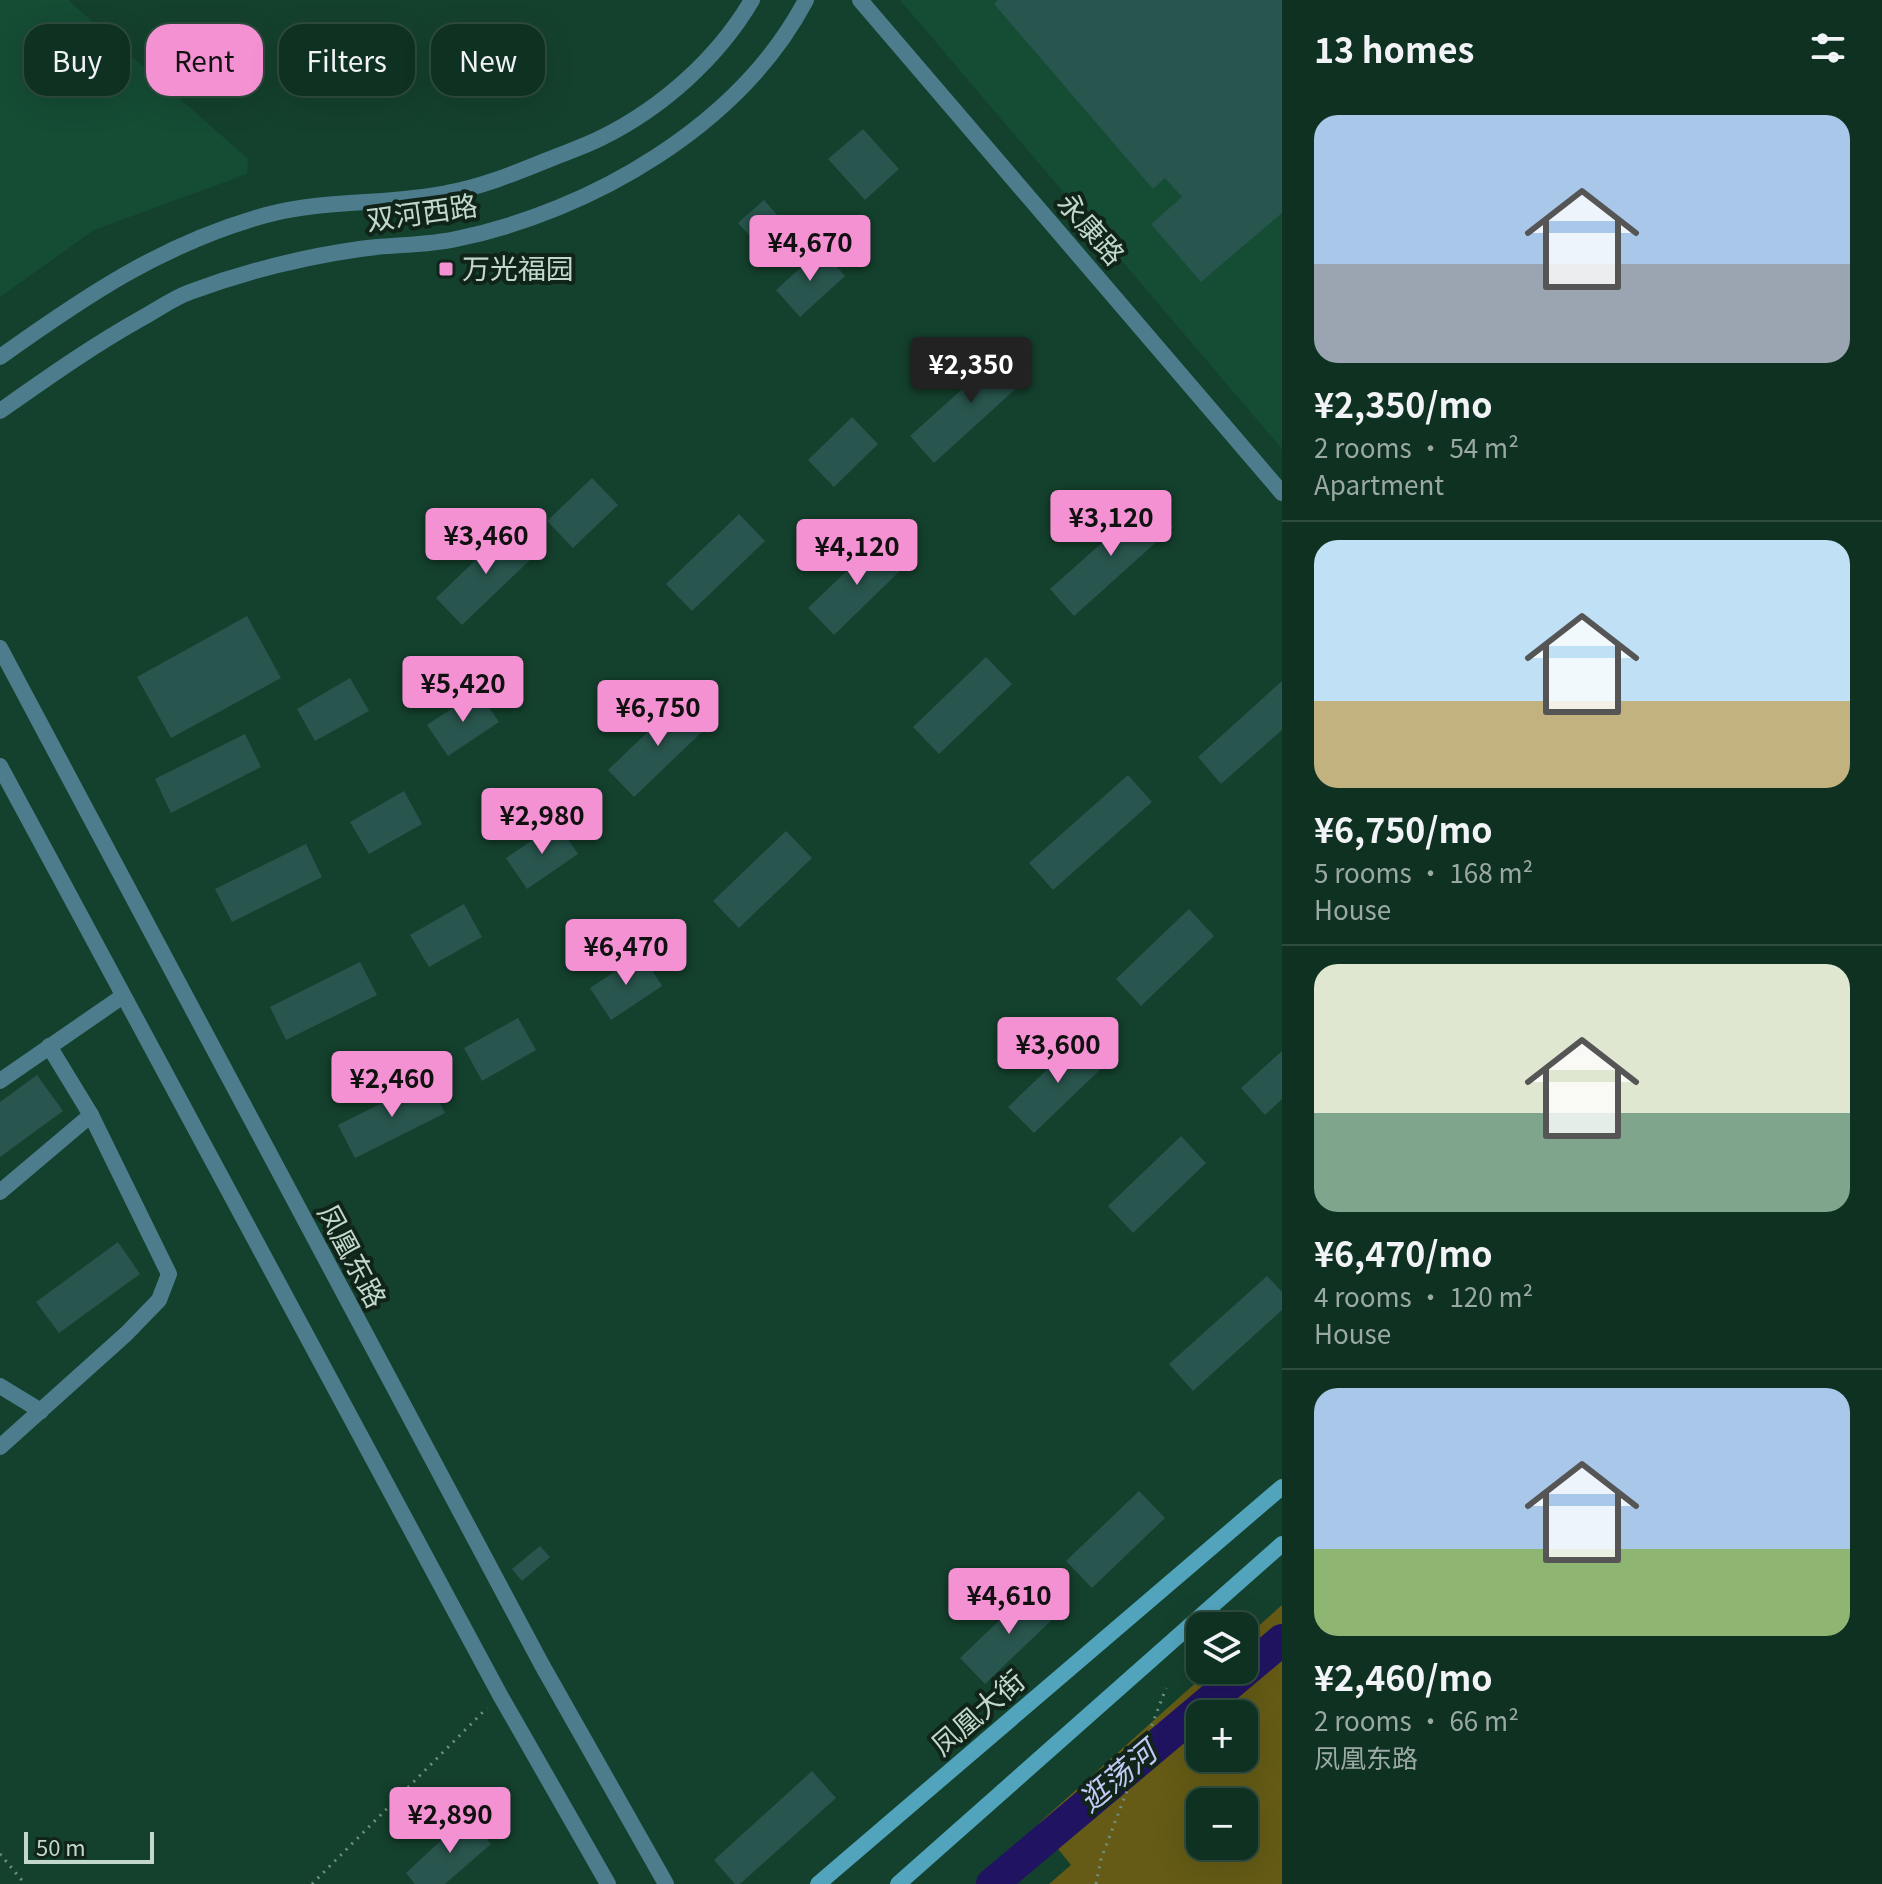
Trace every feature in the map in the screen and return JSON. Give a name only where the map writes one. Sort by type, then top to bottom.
[{"type":"main road","name":"凤凰大街","points":[[818,1884],[1282,1487]]},
{"type":"main road","points":[[898,1884],[1282,1544]]},
{"type":"street","name":"双河西路","points":[[0,357],[119,276],[188,242],[268,214],[447,194],[501,179],[602,138],[684,83],[722,42],[752,0]]},
{"type":"street","name":"双河西路","points":[[0,411],[93,346],[187,293],[278,265],[360,248],[455,240],[515,223],[589,193],[649,163],[687,136],[745,85],[799,14],[806,0]]},
{"type":"street","name":"永康路","points":[[860,0],[1282,493]]},
{"type":"street","name":"凤凰东路","points":[[0,648],[534,1651],[666,1884]]},
{"type":"street","points":[[0,766],[500,1695],[608,1884]]},
{"type":"street","points":[[0,1081],[123,996]]},
{"type":"street","points":[[0,1447],[159,1300],[169,1274],[91,1115],[49,1046]]},
{"type":"street","points":[[0,1192],[91,1115]]},
{"type":"street","points":[[0,1386],[41,1411]]},
{"type":"path","points":[[1096,1884],[1101,1859],[1166,1688]]},
{"type":"path","points":[[312,1884],[500,1695]]},
{"type":"path","points":[[0,1854],[25,1884]]},
{"type":"shaded area","points":[[0,0],[68,0],[95,24],[24,24],[24,96],[130,96],[130,55],[146,69],[146,96],[177,96],[248,159],[247,174],[94,230],[0,297]]},
{"type":"shaded area","points":[[900,0],[1282,0],[1282,449]]},
{"type":"shaded area","points":[[1282,1605],[1282,1884],[1049,1884],[1071,1865],[1038,1824],[1194,1684],[1258,1684],[1258,1626]]},
{"type":"building","points":[[998,0],[1282,0],[1282,213],[1201,282],[1151,224],[1182,197],[1165,178],[1153,189],[994,4]]},
{"type":"building","points":[[863,129],[899,169],[865,200],[828,159]]},
{"type":"building","points":[[764,200],[786,225],[761,248],[738,223]]},
{"type":"building","points":[[821,249],[845,276],[800,317],[776,290]]},
{"type":"building","points":[[1009,347],[1032,374],[934,463],[910,436]]},
{"type":"building","points":[[852,417],[878,444],[834,487],[808,460]]},
{"type":"building","points":[[592,478],[618,505],[573,548],[547,521]]},
{"type":"building","points":[[1149,501],[1173,527],[1074,616],[1050,589]]},
{"type":"building","points":[[739,514],[765,541],[692,611],[666,584]]},
{"type":"building","points":[[509,528],[535,555],[462,625],[436,598]]},
{"type":"building","points":[[881,538],[906,565],[834,635],[808,608]]},
{"type":"building","points":[[247,616],[281,678],[171,738],[137,677]]},
{"type":"building","points":[[986,657],[1012,684],[939,754],[913,727]]},
{"type":"building","points":[[350,678],[369,711],[315,741],[297,709]]},
{"type":"building","points":[[1282,681],[1282,730],[1221,784],[1198,757]]},
{"type":"building","points":[[478,691],[499,722],[448,756],[427,725]]},
{"type":"building","points":[[681,700],[707,727],[634,797],[608,770]]},
{"type":"building","points":[[245,734],[261,767],[171,813],[155,779]]},
{"type":"building","points":[[1128,775],[1152,802],[1053,890],[1029,863]]},
{"type":"building","points":[[404,791],[422,824],[369,854],[350,822]]},
{"type":"building","points":[[557,823],[578,854],[527,889],[506,858]]},
{"type":"building","points":[[786,831],[812,858],[739,928],[713,901]]},
{"type":"building","points":[[306,844],[322,877],[232,922],[215,889]]},
{"type":"building","points":[[464,904],[482,937],[429,967],[410,935]]},
{"type":"building","points":[[1189,909],[1214,936],[1141,1006],[1116,979]]},
{"type":"building","points":[[642,954],[662,986],[611,1020],[590,988]]},
{"type":"building","points":[[360,962],[377,995],[286,1040],[270,1007]]},
{"type":"building","points":[[518,1018],[536,1050],[482,1081],[464,1048]]},
{"type":"building","points":[[1081,1037],[1107,1063],[1034,1133],[1008,1107]]},
{"type":"building","points":[[1282,1051],[1282,1099],[1265,1115],[1241,1088]]},
{"type":"building","points":[[37,1075],[63,1111],[0,1157],[0,1102]]},
{"type":"building","points":[[428,1080],[445,1113],[355,1158],[338,1125]]},
{"type":"building","points":[[1181,1136],[1206,1163],[1133,1233],[1108,1206]]},
{"type":"building","points":[[118,1242],[140,1274],[59,1333],[36,1302]]},
{"type":"building","points":[[1267,1276],[1282,1292],[1282,1310],[1193,1391],[1169,1364]]},
{"type":"building","points":[[1139,1491],[1165,1518],[1092,1588],[1066,1561]]},
{"type":"building","points":[[540,1546],[550,1557],[522,1581],[512,1569]]},
{"type":"building","points":[[1033,1588],[1058,1614],[985,1684],[960,1658]]},
{"type":"building","points":[[812,1771],[836,1798],[740,1884],[735,1884],[714,1860]]},
{"type":"building","points":[[467,1816],[491,1844],[445,1884],[415,1884],[406,1873]]},
{"type":"waterway","name":"逛荡河","points":[[992,1884],[1282,1640]]},
{"type":"place","name":"万光福园","points":[[446,269]]}]
